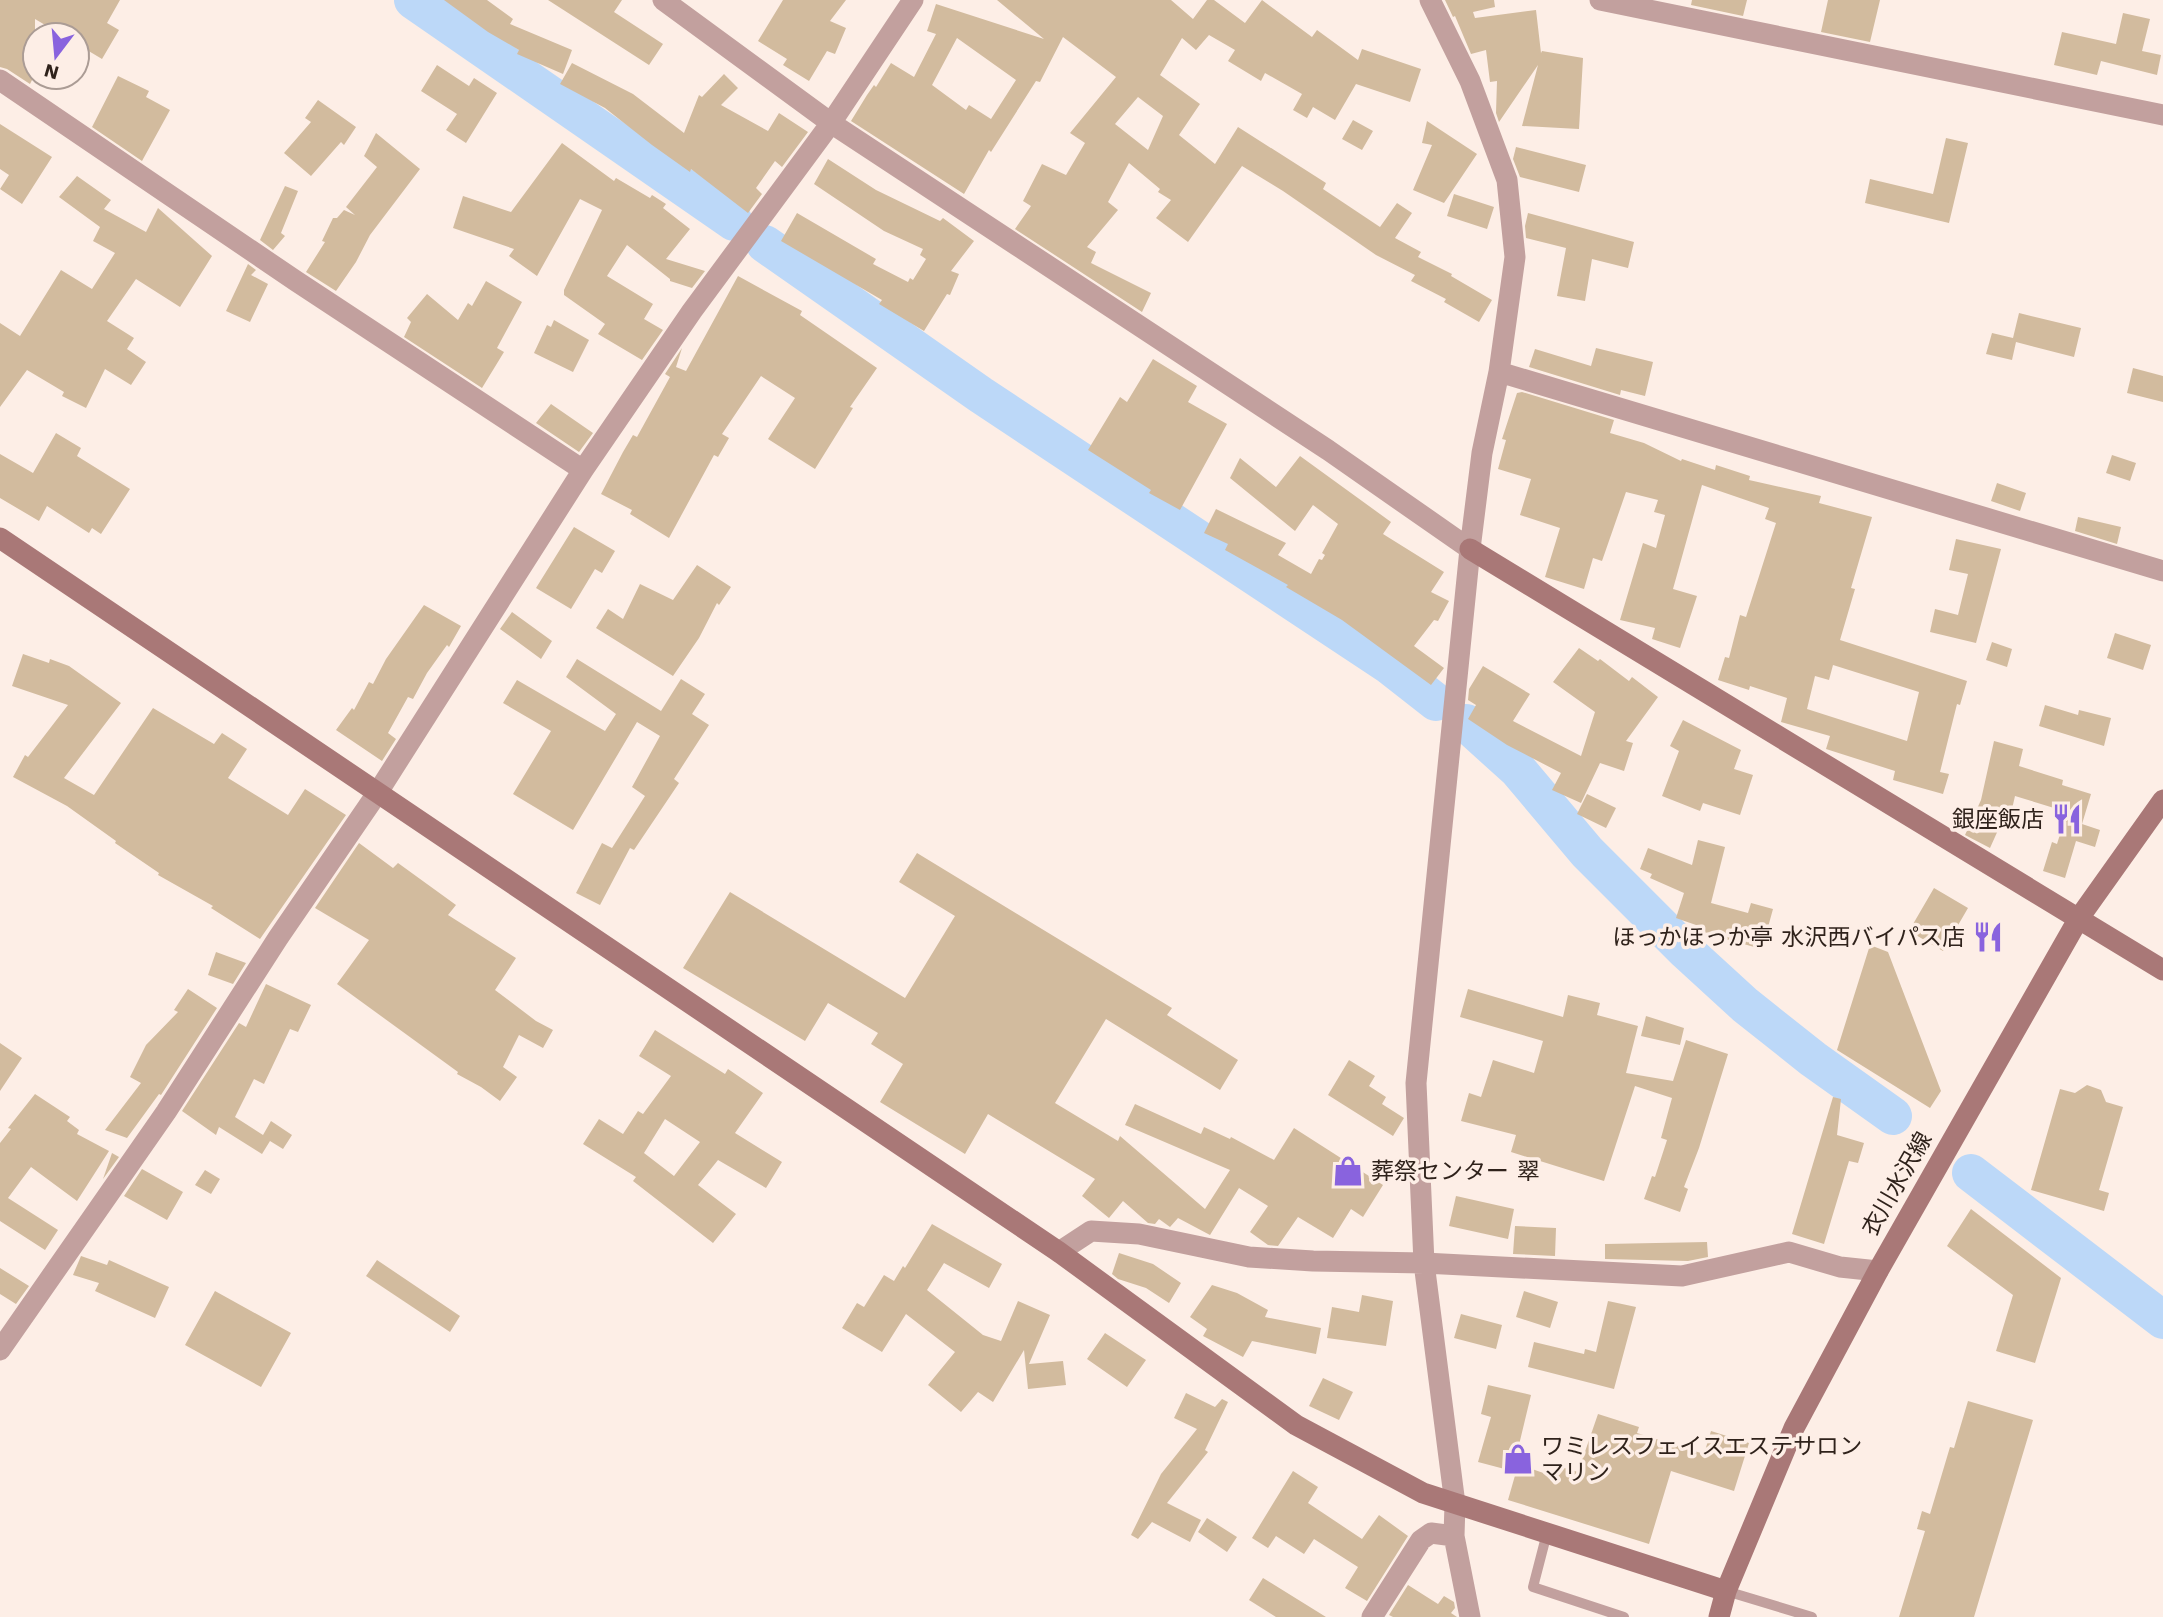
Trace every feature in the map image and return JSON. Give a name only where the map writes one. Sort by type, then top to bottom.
[{"type":"street","points":[[663,0],[831,123],[1328,450],[1469,549],[2163,970]]},
{"type":"street","points":[[0,1350],[166,1112],[278,938],[378,792],[583,471],[692,311],[831,123],[913,0]]},
{"type":"street","points":[[1430,0],[1469,82],[1507,180],[1516,257],[1499,372],[1482,453],[1469,549],[1416,1083],[1424,1263],[1455,1504],[1454,1536],[1470,1617]]},
{"type":"street","points":[[1600,0],[2162,110]]},
{"type":"street","points":[[0,80],[583,471]]},
{"type":"street","points":[[1499,372],[2163,571]]},
{"type":"street","points":[[0,538],[1059,1252],[1296,1425],[1423,1493],[1726,1591]]},
{"type":"street","name":"衣川水沢線","points":[[1719,1617],[1726,1591],[1794,1428],[1878,1271],[2079,918],[2163,800]]},
{"type":"street","points":[[1059,1252],[1091,1231],[1139,1234],[1249,1257],[1313,1261],[1424,1263],[1682,1276],[1789,1252],[1840,1267],[1878,1271]]},
{"type":"street","points":[[1372,1617],[1421,1539],[1431,1533],[1454,1536]]},
{"type":"lane","points":[[1547,1533],[1533,1587],[1625,1617]]},
{"type":"lane","points":[[1726,1591],[1812,1617]]},
{"type":"building","points":[[0,0],[120,0],[107,23],[119,30],[102,59],[91,52],[91,21],[35,19],[21,21],[21,78],[0,67]]},
{"type":"building","points":[[444,0],[487,0],[513,19],[510,24],[572,50],[563,74],[517,54],[519,50],[488,32]]},
{"type":"building","points":[[548,0],[622,0],[614,12],[663,44],[649,65]]},
{"type":"building","points":[[783,0],[846,0],[830,21],[846,28],[835,54],[827,51],[809,81],[783,65],[787,59],[758,41]]},
{"type":"building","points":[[997,0],[1171,0],[1193,19],[1207,0],[1214,0],[1245,23],[1262,0],[1312,37],[1317,30],[1358,60],[1362,49],[1421,69],[1410,102],[1356,84],[1335,120],[1313,107],[1307,118],[1293,110],[1302,94],[1265,73],[1261,81],[1228,61],[1235,50],[1209,35],[1196,50],[1182,38],[1160,75],[1200,104],[1179,135],[1215,164],[1238,127],[1326,183],[1323,189],[1380,227],[1397,203],[1412,213],[1395,238],[1421,252],[1418,257],[1452,274],[1451,276],[1492,300],[1479,322],[1444,302],[1446,299],[1411,281],[1415,275],[1376,255],[1242,166],[1188,242],[1156,218],[1171,200],[1158,192],[1160,189],[1129,163],[1108,202],[1118,210],[1087,247],[1096,252],[1091,263],[1151,293],[1142,312],[1015,229],[1031,206],[1023,201],[1042,164],[1066,175],[1085,143],[1070,133],[1116,77],[1063,37],[1040,82],[1036,81],[991,152],[989,150],[964,194],[851,121],[891,63],[914,77],[936,34],[927,31],[936,4],[1044,39]],"holes":[[[957,38],[1016,80],[991,119],[969,105],[966,110],[932,85]],[[1138,97],[1163,116],[1148,150],[1115,124]]]},
{"type":"building","points":[[1445,0],[1494,0],[1495,7],[1473,12],[1475,18],[1536,10],[1541,53],[1542,51],[1583,58],[1579,129],[1522,126],[1538,65],[1499,122],[1496,113],[1497,81],[1490,82],[1486,50],[1471,54]]},
{"type":"building","points":[[1692,0],[1747,0],[1743,16],[1691,5]]},
{"type":"building","points":[[1828,0],[1880,0],[1870,42],[1821,32]]},
{"type":"building","points":[[2123,13],[2150,19],[2142,51],[2161,55],[2157,75],[2101,61],[2097,75],[2054,65],[2062,32],[2116,44]]},
{"type":"building","points":[[572,63],[633,94],[684,133],[699,95],[702,97],[724,74],[738,88],[721,105],[768,131],[779,113],[808,132],[782,167],[775,161],[756,188],[762,194],[748,213],[605,108],[560,84]]},
{"type":"building","points":[[437,65],[469,86],[474,78],[497,93],[466,143],[446,130],[457,114],[421,91]]},
{"type":"building","points":[[118,76],[149,91],[146,97],[170,110],[142,161],[92,127]]},
{"type":"building","points":[[318,100],[356,127],[344,145],[341,142],[311,176],[284,153],[311,122],[305,118]]},
{"type":"building","points":[[1353,120],[1373,131],[1362,150],[1342,139]]},
{"type":"building","points":[[1427,121],[1477,154],[1444,203],[1413,190],[1432,145],[1422,143]]},
{"type":"building","points":[[0,124],[52,157],[22,204],[0,189],[9,175],[0,169]]},
{"type":"building","points":[[376,133],[420,169],[370,235],[336,291],[306,272],[325,242],[322,241],[333,218],[337,218],[344,210],[355,215],[346,207],[377,167],[364,156]]},
{"type":"building","points":[[1946,138],[1968,143],[1949,223],[1865,203],[1870,179],[1933,194]]},
{"type":"building","points":[[562,143],[614,181],[616,178],[666,204],[663,208],[690,229],[666,259],[705,271],[692,288],[670,281],[627,245],[607,276],[653,304],[644,319],[663,330],[642,360],[598,334],[605,324],[564,295],[602,210],[580,199],[537,276],[509,256],[514,249],[453,228],[463,196],[511,212]]},
{"type":"building","points":[[1516,147],[1586,165],[1579,192],[1520,177],[1513,159]]},
{"type":"building","points":[[828,159],[876,190],[940,221],[943,218],[974,241],[951,271],[959,274],[950,295],[947,294],[924,331],[879,304],[882,300],[781,241],[797,213],[876,259],[873,264],[908,282],[910,278],[913,280],[926,259],[920,255],[923,249],[884,231],[814,184]]},
{"type":"building","points":[[77,176],[111,200],[104,209],[146,232],[158,208],[212,256],[180,307],[136,279],[107,321],[134,338],[127,349],[146,362],[131,385],[105,369],[86,408],[62,396],[64,392],[27,370],[0,407],[0,323],[20,336],[61,270],[92,289],[115,253],[93,241],[100,227],[59,197]]},
{"type":"building","points":[[285,186],[298,191],[281,233],[285,236],[273,250],[260,240]]},
{"type":"building","points":[[1454,194],[1494,207],[1487,229],[1447,216]]},
{"type":"building","points":[[1528,213],[1634,242],[1628,268],[1592,259],[1585,301],[1557,296],[1566,248],[1526,238]]},
{"type":"building","points":[[248,264],[256,270],[251,275],[268,284],[250,322],[226,311]]},
{"type":"building","points":[[738,276],[802,311],[800,315],[877,368],[850,407],[853,408],[815,469],[768,439],[795,398],[761,376],[722,434],[729,438],[718,457],[714,455],[669,538],[630,514],[632,510],[601,494],[633,435],[637,437],[670,377],[665,374],[682,348],[676,367],[686,371]]},
{"type":"building","points":[[486,281],[522,302],[497,348],[504,352],[482,388],[404,337],[411,322],[407,318],[427,294],[458,320],[468,303],[472,306]]},
{"type":"building","points":[[2019,313],[2081,328],[2074,357],[2016,342],[2012,360],[1986,354],[1992,333],[2013,338]]},
{"type":"building","points":[[554,320],[589,340],[573,372],[534,353],[547,325],[551,327]]},
{"type":"building","points":[[1596,348],[1653,362],[1645,396],[1621,390],[1620,395],[1529,367],[1535,349],[1591,366]]},
{"type":"building","points":[[1153,359],[1197,386],[1188,402],[1227,424],[1180,510],[1149,493],[1151,490],[1088,450],[1120,397],[1127,402]]},
{"type":"building","points":[[2133,368],[2163,376],[2163,402],[2127,393]]},
{"type":"building","points":[[1522,392],[1614,420],[1610,433],[1644,443],[1681,461],[1682,459],[1715,470],[1716,465],[1750,476],[1749,480],[1821,496],[1819,503],[1872,517],[1851,588],[1855,589],[1840,640],[1967,681],[1960,705],[1957,704],[1940,772],[1949,774],[1943,794],[1893,780],[1895,771],[1826,749],[1830,736],[1781,722],[1787,698],[1750,686],[1749,690],[1718,680],[1725,657],[1729,658],[1740,615],[1746,617],[1776,523],[1765,519],[1769,508],[1702,485],[1673,589],[1697,596],[1680,648],[1652,639],[1655,628],[1620,620],[1643,543],[1656,548],[1665,515],[1654,512],[1658,500],[1626,492],[1602,561],[1593,558],[1584,589],[1545,577],[1560,528],[1520,515],[1531,479],[1498,469],[1506,440],[1502,439],[1517,393]],"holes":[[[1833,665],[1919,692],[1907,741],[1807,709],[1815,676],[1829,680]]]},
{"type":"building","points":[[551,404],[593,433],[579,452],[536,423]]},
{"type":"building","points":[[56,433],[81,448],[77,456],[130,489],[101,534],[92,528],[89,533],[47,506],[39,521],[0,498],[0,454],[33,473]]},
{"type":"building","points":[[2112,455],[2136,463],[2130,481],[2106,473]]},
{"type":"building","points":[[1300,456],[1391,522],[1383,534],[1444,572],[1431,592],[1449,601],[1438,621],[1434,620],[1414,646],[1444,668],[1431,685],[1342,620],[1286,587],[1288,585],[1225,550],[1228,544],[1204,533],[1216,509],[1286,543],[1278,555],[1311,574],[1319,559],[1322,560],[1325,555],[1322,553],[1338,524],[1313,505],[1295,531],[1230,478],[1240,458],[1276,487]]},
{"type":"building","points":[[1997,483],[2026,493],[2020,511],[1991,501]]},
{"type":"building","points":[[2078,517],[2121,527],[2117,544],[2075,531]]},
{"type":"building","points":[[574,527],[615,551],[602,573],[595,569],[571,609],[536,588]]},
{"type":"building","points":[[1956,539],[2001,549],[1976,643],[1930,632],[1935,609],[1958,615],[1968,574],[1949,570]]},
{"type":"building","points":[[697,565],[731,587],[719,605],[717,603],[699,638],[673,676],[596,628],[608,609],[623,619],[640,584],[673,600]]},
{"type":"building","points":[[424,605],[461,626],[449,647],[447,645],[427,673],[413,699],[408,697],[388,733],[396,739],[382,761],[336,730],[352,708],[354,710],[369,682],[373,684],[386,659]]},
{"type":"building","points":[[512,612],[552,641],[541,659],[500,629]]},
{"type":"building","points":[[2115,633],[2151,645],[2143,670],[2107,658]]},
{"type":"building","points":[[1992,642],[2012,649],[2007,667],[1986,660]]},
{"type":"building","points":[[1579,648],[1598,661],[1600,659],[1629,681],[1632,677],[1658,697],[1626,741],[1633,743],[1624,771],[1600,763],[1581,803],[1552,790],[1561,773],[1507,745],[1468,719],[1476,705],[1468,700],[1469,689],[1483,666],[1530,694],[1513,721],[1581,756],[1595,712],[1553,682]]},
{"type":"building","points":[[23,654],[49,663],[50,659],[69,666],[121,703],[64,778],[94,795],[153,708],[214,744],[222,733],[247,749],[228,778],[288,815],[305,789],[346,815],[260,939],[211,908],[213,906],[158,875],[159,873],[67,806],[13,777],[25,755],[28,757],[68,705],[12,686]]},
{"type":"building","points":[[577,659],[661,711],[681,679],[705,694],[692,714],[709,725],[674,779],[679,783],[634,850],[630,848],[600,905],[576,893],[602,843],[612,848],[645,796],[632,787],[660,736],[637,722],[573,830],[513,794],[551,731],[503,703],[517,680],[605,731],[616,714],[566,677]]},
{"type":"building","points":[[2045,705],[2078,715],[2079,710],[2111,718],[2104,746],[2039,726]]},
{"type":"building","points":[[1683,720],[1741,750],[1734,769],[1753,775],[1740,815],[1703,803],[1700,811],[1662,796],[1679,751],[1670,746]]},
{"type":"building","points":[[1994,741],[2023,749],[2019,766],[2063,780],[2062,785],[2091,794],[2082,824],[2100,830],[2095,847],[2076,841],[2065,878],[2043,871],[2052,842],[2057,844],[2067,812],[2015,796],[2012,809],[2008,808],[1990,848],[1965,835],[1981,800]]},
{"type":"building","points":[[1587,794],[1616,808],[1606,828],[1577,814]]},
{"type":"building","points":[[1698,840],[1725,847],[1711,903],[1748,913],[1751,903],[1773,909],[1762,949],[1695,931],[1696,925],[1676,918],[1684,893],[1650,878],[1652,874],[1640,869],[1648,848],[1692,865]]},
{"type":"building","points":[[359,843],[393,868],[398,863],[456,905],[448,915],[516,958],[495,990],[536,1021],[553,1030],[543,1048],[519,1035],[503,1067],[517,1077],[500,1101],[457,1074],[458,1072],[337,984],[369,940],[315,908]]},
{"type":"building","points":[[917,853],[1172,1008],[1167,1015],[1238,1060],[1220,1090],[1106,1019],[1055,1103],[1118,1141],[1120,1136],[1205,1209],[1230,1170],[1125,1125],[1135,1104],[1201,1134],[1204,1127],[1230,1139],[1231,1137],[1274,1160],[1294,1128],[1383,1185],[1363,1217],[1351,1209],[1333,1238],[1298,1217],[1278,1246],[1268,1245],[1250,1232],[1268,1206],[1239,1188],[1210,1235],[1178,1218],[1170,1227],[1159,1219],[1155,1224],[1148,1223],[1123,1201],[1109,1218],[1082,1196],[1095,1179],[988,1114],[965,1154],[880,1102],[903,1064],[871,1044],[878,1033],[828,1003],[805,1041],[683,968],[730,892],[905,998],[955,916],[899,882]]},
{"type":"building","points":[[1934,888],[1968,908],[1943,951],[1909,931]]},
{"type":"building","points":[[1870,945],[1888,952],[1941,1091],[1930,1108],[1837,1050]]},
{"type":"building","points":[[216,952],[246,963],[233,984],[208,975]]},
{"type":"building","points":[[266,984],[311,1005],[298,1032],[290,1029],[264,1084],[254,1079],[235,1117],[263,1135],[271,1121],[292,1135],[283,1149],[270,1141],[262,1154],[219,1127],[216,1135],[182,1111],[239,1023],[246,1027]]},
{"type":"building","points":[[188,989],[217,1008],[161,1095],[159,1094],[127,1138],[105,1130],[141,1083],[130,1077],[146,1045],[178,1012],[174,1010]]},
{"type":"building","points":[[1468,989],[1563,1017],[1568,995],[1600,1003],[1597,1015],[1638,1026],[1626,1073],[1673,1081],[1686,1040],[1728,1054],[1684,1187],[1688,1189],[1680,1212],[1644,1199],[1652,1176],[1655,1177],[1667,1140],[1661,1138],[1672,1098],[1635,1086],[1604,1181],[1511,1152],[1516,1135],[1461,1121],[1469,1093],[1481,1097],[1493,1060],[1534,1073],[1543,1041],[1460,1017]]},
{"type":"building","points":[[1646,1016],[1684,1028],[1680,1045],[1641,1036]]},
{"type":"building","points":[[655,1030],[725,1074],[728,1069],[763,1093],[735,1133],[782,1162],[766,1188],[718,1160],[698,1185],[736,1214],[713,1243],[633,1181],[636,1177],[583,1144],[599,1119],[623,1134],[638,1111],[643,1114],[671,1076],[639,1056]],"holes":[[[665,1119],[700,1142],[674,1176],[644,1153]]]},
{"type":"building","points":[[0,1043],[22,1058],[0,1091]]},
{"type":"building","points":[[1349,1060],[1375,1076],[1369,1086],[1386,1097],[1382,1104],[1404,1118],[1393,1136],[1328,1095]]},
{"type":"building","points":[[2087,1085],[2101,1090],[2106,1102],[2123,1107],[2099,1190],[2109,1193],[2104,1211],[2031,1190],[2060,1089],[2075,1093]]},
{"type":"building","points":[[35,1094],[70,1117],[67,1121],[79,1130],[77,1134],[109,1151],[77,1201],[31,1167],[8,1198],[58,1230],[45,1250],[0,1221],[0,1143],[11,1129],[8,1128]]},
{"type":"building","points":[[1833,1097],[1841,1099],[1837,1135],[1864,1143],[1858,1163],[1849,1161],[1824,1244],[1792,1234]]},
{"type":"building","points":[[112,1153],[119,1157],[103,1179]]},
{"type":"building","points":[[142,1169],[183,1192],[167,1220],[124,1196]]},
{"type":"building","points":[[205,1170],[220,1179],[211,1194],[195,1185]]},
{"type":"building","points":[[1456,1196],[1514,1209],[1508,1239],[1449,1226]]},
{"type":"building","points":[[1971,1209],[2061,1278],[2035,1363],[1996,1351],[2013,1295],[1947,1246]]},
{"type":"building","points":[[932,1224],[1002,1264],[989,1288],[944,1263],[927,1290],[983,1335],[1001,1341],[1018,1301],[1050,1315],[1029,1364],[1063,1361],[1066,1385],[1028,1389],[1024,1350],[993,1402],[978,1392],[961,1412],[928,1385],[955,1352],[906,1314],[882,1352],[842,1328],[857,1303],[864,1307],[884,1275],[894,1281]]},
{"type":"building","points":[[1515,1226],[1556,1228],[1555,1256],[1513,1254]]},
{"type":"building","points":[[1707,1242],[1708,1257],[1688,1261],[1605,1259],[1605,1244]]},
{"type":"building","points":[[1119,1253],[1153,1264],[1181,1283],[1169,1303],[1146,1288],[1118,1279],[1112,1274]]},
{"type":"building","points":[[81,1256],[107,1265],[109,1260],[169,1287],[155,1318],[95,1291],[99,1283],[73,1275]]},
{"type":"building","points":[[377,1260],[460,1316],[450,1332],[366,1276]]},
{"type":"building","points":[[0,1268],[29,1286],[16,1304],[0,1294]]},
{"type":"building","points":[[1212,1285],[1237,1293],[1268,1310],[1265,1317],[1321,1328],[1316,1354],[1252,1341],[1243,1357],[1203,1336],[1207,1329],[1190,1317]]},
{"type":"building","points":[[215,1291],[291,1333],[261,1387],[185,1345]]},
{"type":"building","points":[[1524,1291],[1558,1302],[1550,1328],[1516,1317]]},
{"type":"building","points":[[1362,1295],[1393,1301],[1386,1346],[1327,1338],[1332,1307],[1359,1312]]},
{"type":"building","points":[[1608,1301],[1636,1307],[1614,1389],[1528,1367],[1534,1342],[1584,1354],[1585,1349],[1596,1352]]},
{"type":"building","points":[[1461,1314],[1502,1325],[1496,1349],[1454,1338]]},
{"type":"building","points":[[1105,1333],[1146,1360],[1127,1387],[1087,1359]]},
{"type":"building","points":[[1323,1378],[1353,1392],[1339,1420],[1309,1406]]},
{"type":"building","points":[[1488,1385],[1531,1395],[1518,1449],[1524,1450],[1520,1465],[1555,1477],[1558,1466],[1578,1472],[1598,1414],[1639,1427],[1637,1433],[1704,1454],[1711,1431],[1749,1443],[1734,1491],[1671,1471],[1649,1544],[1508,1500],[1516,1472],[1478,1462],[1491,1417],[1481,1414]]},
{"type":"building","points":[[1186,1393],[1215,1407],[1222,1399],[1228,1402],[1205,1450],[1208,1452],[1167,1503],[1201,1520],[1190,1542],[1152,1522],[1138,1539],[1131,1535],[1161,1474],[1197,1429],[1174,1418]]},
{"type":"building","points":[[1968,1401],[2033,1420],[1974,1617],[1899,1617],[1925,1531],[1917,1529],[1922,1511],[1930,1514],[1950,1447],[1954,1448]]},
{"type":"building","points":[[1293,1471],[1318,1487],[1308,1503],[1362,1539],[1379,1515],[1408,1536],[1367,1601],[1345,1588],[1358,1567],[1314,1539],[1304,1554],[1276,1536],[1268,1548],[1252,1538]]},
{"type":"building","points":[[1207,1518],[1237,1537],[1227,1552],[1198,1532]]},
{"type":"building","points":[[1263,1578],[1326,1617],[1276,1617],[1249,1600]]},
{"type":"building","points":[[1408,1585],[1438,1604],[1444,1596],[1454,1602],[1455,1608],[1451,1613],[1457,1617],[1389,1615]]},
{"type":"waterway","points":[[413,0],[734,222]]},
{"type":"waterway","points":[[765,244],[981,395],[1390,666],[1436,702]]},
{"type":"waterway","points":[[1466,723],[1518,770],[1587,852],[1686,951],[1745,1005],[1813,1059],[1893,1116]]},
{"type":"waterway","points":[[1971,1173],[2163,1320]]},
{"type":"place","name":"銀座飯店","points":[[2067,819]]},
{"type":"place","name":"ほっかほっか亭 水沢西バイパス店","points":[[1988,937]]},
{"type":"place","name":"葬祭センター 翠","points":[[1348,1171]]},
{"type":"place","name":"ワミレスフェイスエステサロン マリン","points":[[1518,1459]]}]
